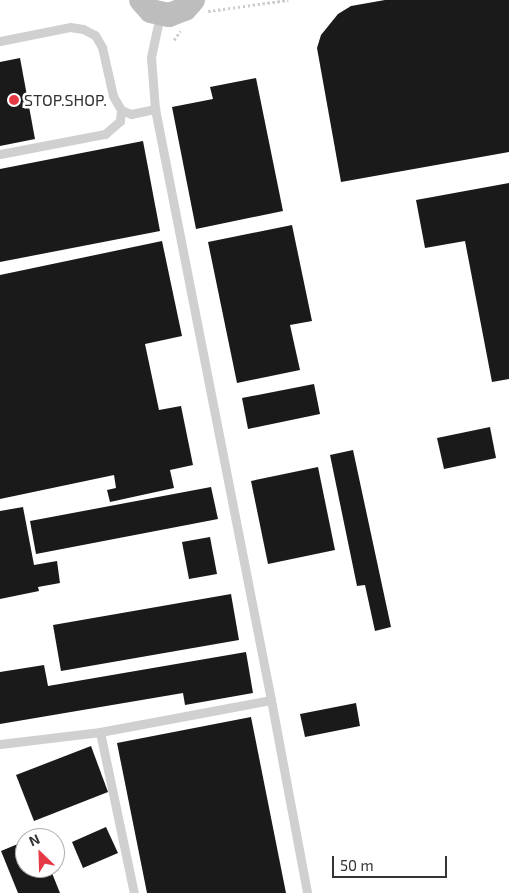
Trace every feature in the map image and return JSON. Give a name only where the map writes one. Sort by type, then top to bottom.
[{"type":"street","points":[[141,0],[150,10],[160,14],[178,13],[198,6]]},
{"type":"lane","points":[[160,14],[152,57],[155,109],[307,893]]},
{"type":"lane","points":[[0,41],[70,27],[95,35],[102,47],[112,96],[121,110],[131,114],[155,109]]},
{"type":"lane","points":[[0,154],[105,134],[120,121],[121,110]]},
{"type":"lane","points":[[0,744],[100,732],[271,700]]},
{"type":"lane","points":[[100,732],[134,893]]},
{"type":"path","points":[[198,6],[288,0]]},
{"type":"path","points":[[174,40],[182,28]]},
{"type":"building","points":[[385,0],[509,0],[509,152],[341,182],[317,48],[321,35],[338,14],[351,6]]},
{"type":"building","name":"STOP.SHOP.","points":[[20,58],[35,139],[0,146],[0,62]]},
{"type":"building","points":[[256,78],[283,211],[196,229],[172,107],[213,99],[210,87]]},
{"type":"building","points":[[143,141],[160,231],[0,262],[0,169]]},
{"type":"building","points":[[509,183],[509,379],[492,382],[465,241],[425,248],[416,200]]},
{"type":"building","points":[[292,225],[312,321],[290,325],[300,370],[237,383],[208,242]]},
{"type":"building","points":[[162,241],[182,336],[145,344],[159,410],[181,406],[193,465],[170,470],[174,488],[110,502],[107,490],[116,488],[114,475],[0,499],[0,275]]},
{"type":"building","points":[[314,384],[320,414],[248,429],[242,398]]},
{"type":"building","points":[[490,427],[496,458],[444,469],[437,438]]},
{"type":"building","points":[[353,450],[391,627],[375,631],[365,585],[357,586],[330,455]]},
{"type":"building","points":[[318,467],[335,550],[268,564],[251,481]]},
{"type":"building","points":[[211,487],[218,519],[36,554],[30,521]]},
{"type":"building","points":[[23,507],[34,565],[57,561],[60,583],[38,587],[39,591],[0,599],[0,511]]},
{"type":"building","points":[[210,537],[217,574],[189,579],[182,542]]},
{"type":"building","points":[[231,594],[239,640],[61,671],[53,625]]},
{"type":"building","points":[[246,652],[253,693],[185,705],[183,693],[0,724],[0,672],[44,665],[48,686]]},
{"type":"building","points":[[356,703],[360,726],[305,737],[300,714]]},
{"type":"building","points":[[251,717],[286,893],[147,893],[117,743]]},
{"type":"building","points":[[91,746],[108,792],[34,821],[16,775]]},
{"type":"building","points":[[106,827],[118,853],[83,868],[72,842]]},
{"type":"building","points":[[15,845],[15,878],[54,878],[60,893],[18,893],[1,851]]},
{"type":"place","name":"STOP.SHOP.","points":[[14,100]]}]
